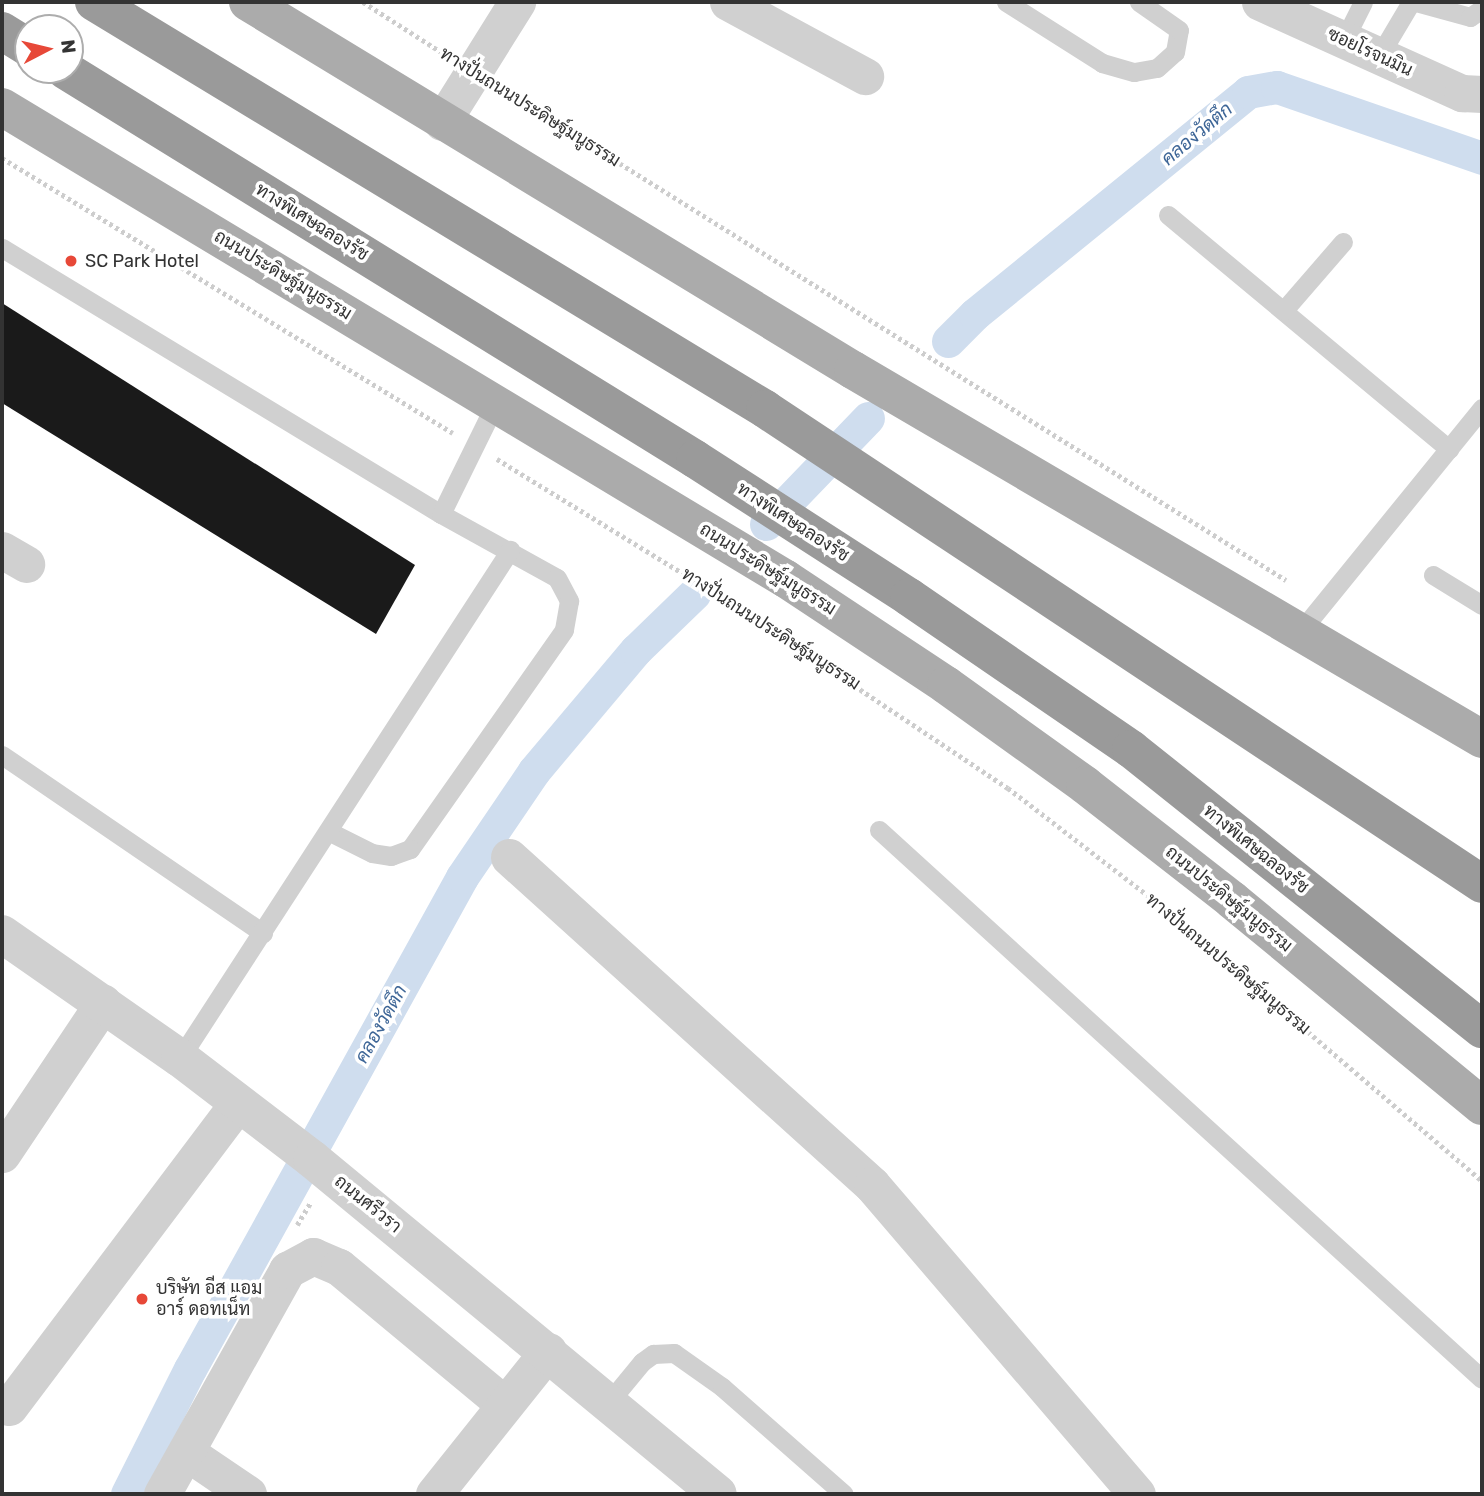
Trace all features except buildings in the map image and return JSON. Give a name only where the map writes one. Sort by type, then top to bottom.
[{"type":"highway","points":[[93,2],[765,409],[1338,785],[1463,853],[1482,884]]},
{"type":"highway","name":"ทางพิเศษฉลองรัช","points":[[84,82],[695,459],[909,597],[1131,749],[1482,1030]]},
{"type":"main road","points":[[247,2],[442,122],[1299,634],[1482,739]]},
{"type":"main road","name":"ถนนประดิษฐ์มนูธรรม","points":[[2,107],[786,579],[946,685],[1211,884],[1482,1106]]},
{"type":"street","points":[[442,122],[517,2]]},
{"type":"street","points":[[728,2],[866,76]]},
{"type":"street","name":"ซอยโรจนมิน","points":[[1260,2],[1462,93],[1482,94]]},
{"type":"street","points":[[509,857],[872,1185],[1137,1494]]},
{"type":"street","name":"ถนนศรีวรา","points":[[2,934],[180,1058],[307,1155],[548,1351],[718,1494]]},
{"type":"street","points":[[2,1154],[103,1003]]},
{"type":"street","points":[[9,1407],[238,1102]]},
{"type":"street","points":[[162,1494],[287,1270],[313,1256],[339,1267],[504,1404]]},
{"type":"street","points":[[434,1494],[548,1351]]},
{"type":"street","points":[[186,1452],[248,1494]]},
{"type":"lane","points":[[1006,2],[1102,63],[1134,72],[1157,68],[1175,52],[1179,30],[1139,2]]},
{"type":"lane","points":[[1344,40],[1363,2]]},
{"type":"lane","points":[[1379,56],[1413,2],[1471,16],[1482,9]]},
{"type":"lane","points":[[1168,215],[1449,449]]},
{"type":"lane","points":[[1284,310],[1343,242]]},
{"type":"lane","points":[[2,248],[441,514],[557,578],[569,601],[564,630],[410,849],[391,856],[372,853],[330,832]]},
{"type":"lane","points":[[441,514],[496,402]]},
{"type":"lane","points":[[1299,634],[1482,408]]},
{"type":"lane","points":[[180,1058],[330,832],[510,550]]},
{"type":"lane","points":[[1433,575],[1482,605]]},
{"type":"lane","points":[[2,755],[263,933]]},
{"type":"lane","points":[[879,830],[1482,1379]]},
{"type":"lane","points":[[609,1402],[642,1362],[653,1354],[674,1353],[722,1387],[844,1494]]},
{"type":"path","name":"ทางปั่นถนนประดิษฐ์มนูธรรม","points":[[363,2],[1323,603]]},
{"type":"path","name":"ทางปั่นถนนประดิษฐ์มนูธรรม","points":[[2,158],[726,600],[1008,788],[1159,904],[1482,1181]]},
{"type":"waterway","name":"คลองวัดตึก","points":[[948,341],[975,314],[1248,92],[1277,87],[1482,158]]},
{"type":"waterway","name":"คลองวัดตึก","points":[[766,524],[868,418]]},
{"type":"waterway","name":"คลองวัดตึก","points":[[127,1494],[190,1369],[462,877],[534,771],[636,650],[694,594]]},
{"type":"place","name":"SC Park Hotel","points":[[71,261]]},
{"type":"place","name":"บริษัท อีส แอม อาร์ ดอทเน็ท","points":[[142,1299]]}]
